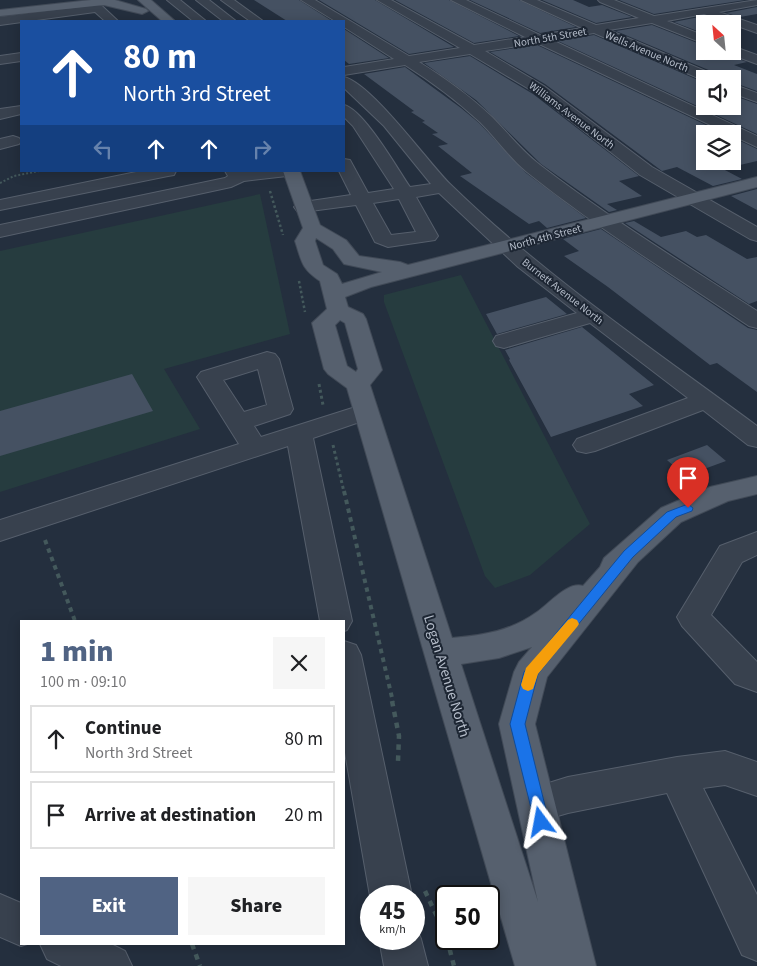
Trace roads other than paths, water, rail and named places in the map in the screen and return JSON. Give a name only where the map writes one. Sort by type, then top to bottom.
[{"type":"main road","points":[[129,0],[166,20]]},
{"type":"main road","points":[[0,12],[104,2],[143,6]]},
{"type":"main road","points":[[143,6],[152,20]]},
{"type":"main road","points":[[291,172],[312,228],[330,236],[346,250],[352,260],[391,268],[429,267]]},
{"type":"main road","name":"North 4th Street","points":[[334,294],[364,284],[757,182]]},
{"type":"main road","points":[[312,228],[305,241],[314,268],[355,319],[370,370],[362,399]]},
{"type":"main road","points":[[330,236],[340,265],[334,294],[323,323],[336,369],[362,399]]},
{"type":"main road","name":"Logan Avenue North","points":[[362,399],[537,966]]},
{"type":"main road","points":[[440,653],[495,645],[516,640],[533,632],[557,616],[672,514],[720,494],[757,485]]},
{"type":"main road","points":[[574,966],[517,724],[531,672],[628,554]]},
{"type":"street","points":[[0,12],[82,0]]},
{"type":"street","points":[[173,0],[199,20]]},
{"type":"street","points":[[202,0],[229,20]]},
{"type":"street","points":[[227,0],[256,20]]},
{"type":"street","points":[[307,0],[340,20]]},
{"type":"street","name":"Williams Avenue North","points":[[383,0],[475,50],[539,89],[646,171],[757,235]]},
{"type":"street","points":[[457,0],[757,142]]},
{"type":"street","name":"Wells Avenue North","points":[[527,0],[696,72]]},
{"type":"street","points":[[604,0],[696,36]]},
{"type":"street","name":"North 5th Street","points":[[345,71],[654,20],[756,1]]},
{"type":"street","points":[[682,2],[757,29]]},
{"type":"street","points":[[0,21],[98,8],[108,18]]},
{"type":"street","points":[[345,23],[445,84],[486,120],[517,154],[533,168],[598,212],[607,221],[757,321]]},
{"type":"street","points":[[741,54],[757,60]]},
{"type":"street","points":[[0,60],[20,57]]},
{"type":"street","name":"Burnett Avenue North","points":[[345,82],[362,96],[388,123],[442,188],[525,262],[757,439]]},
{"type":"street","points":[[741,92],[757,98]]},
{"type":"street","points":[[1,123],[20,111]]},
{"type":"street","points":[[345,166],[382,238],[388,240],[428,236],[405,193],[359,123],[347,115]]},
{"type":"street","points":[[0,205],[163,172]]},
{"type":"street","points":[[0,231],[231,182],[236,173],[276,172]]},
{"type":"street","points":[[303,207],[442,188]]},
{"type":"street","points":[[504,341],[594,315]]},
{"type":"street","points":[[0,531],[328,424],[362,399]]},
{"type":"street","points":[[586,445],[706,400]]},
{"type":"street","points":[[239,422],[255,448]]},
{"type":"street","points":[[299,434],[336,620]]},
{"type":"street","points":[[757,543],[732,554],[693,617],[747,674],[757,678]]},
{"type":"street","points":[[345,660],[389,885]]},
{"type":"street","points":[[537,804],[568,795],[677,774],[725,768],[757,779]]},
{"type":"street","points":[[677,774],[757,940]]},
{"type":"street","points":[[0,915],[20,925]]},
{"type":"street","points":[[64,945],[110,966]]},
{"type":"street","points":[[402,950],[406,966]]}]
